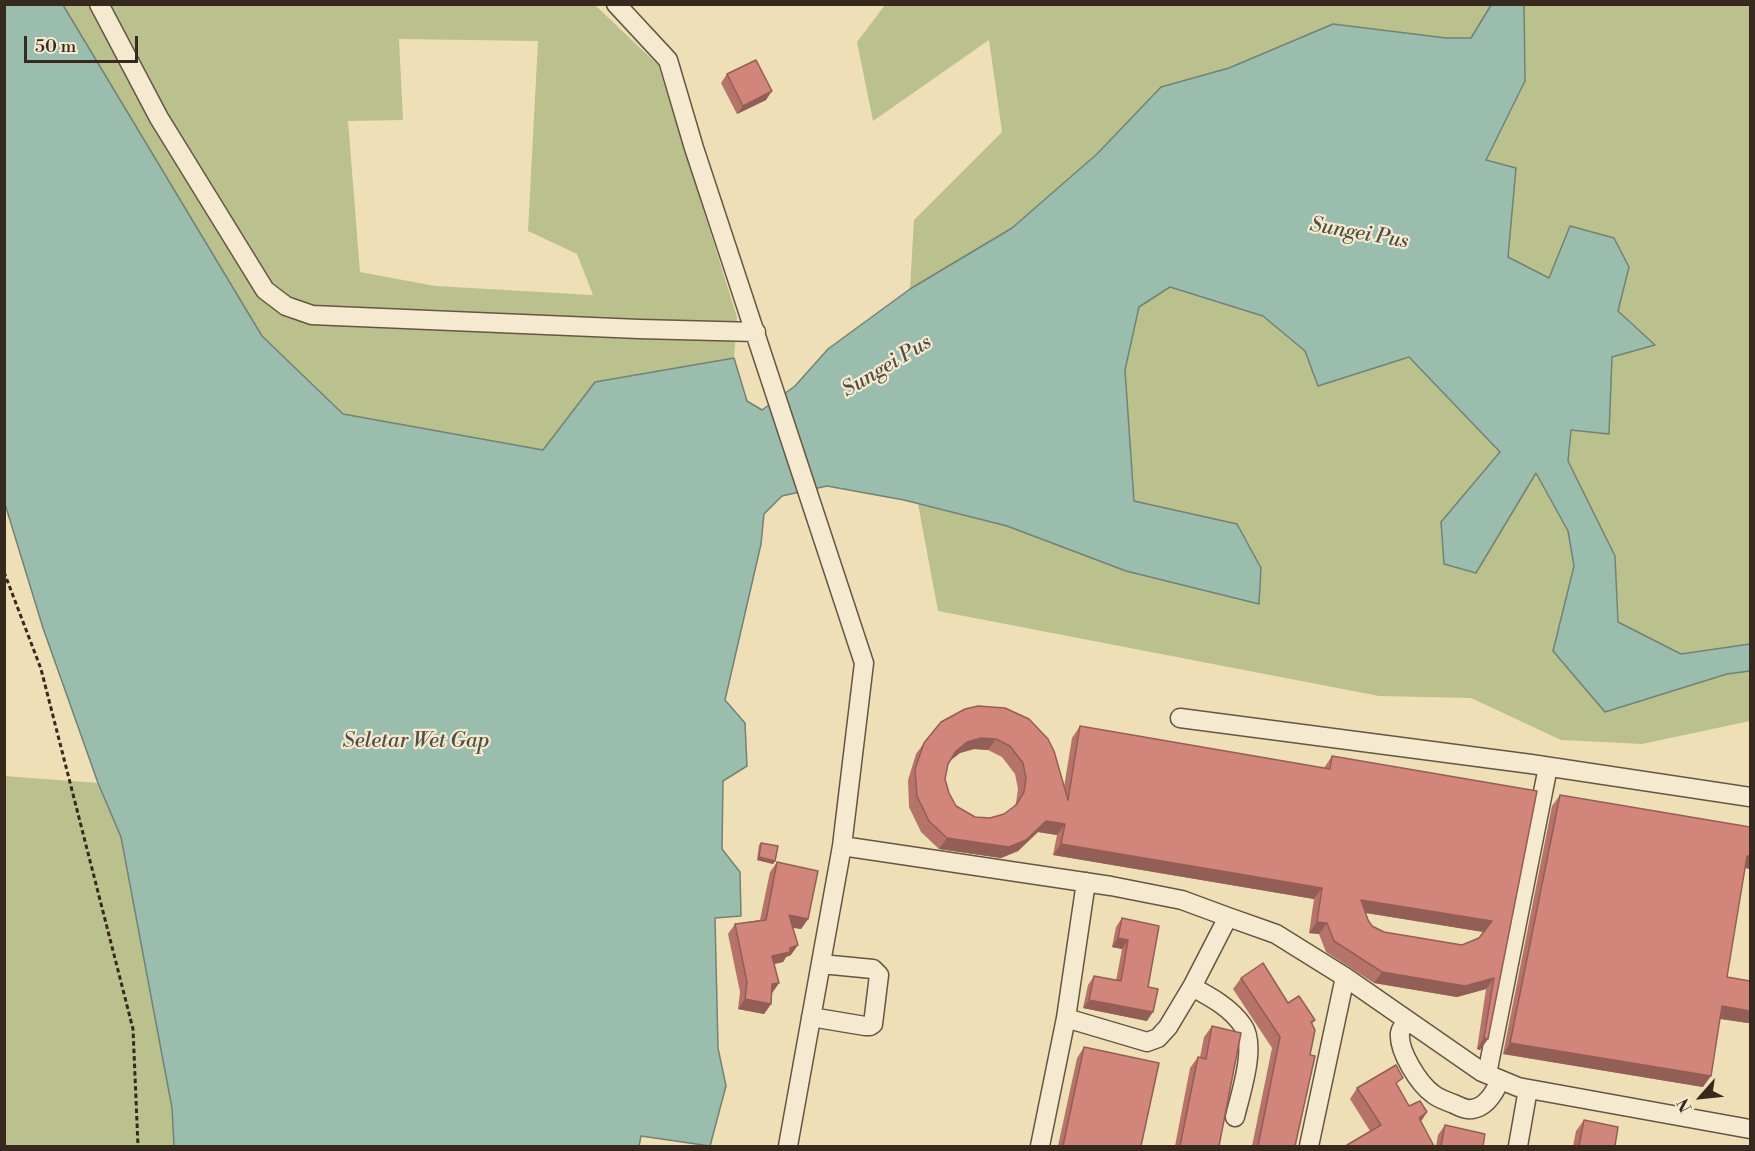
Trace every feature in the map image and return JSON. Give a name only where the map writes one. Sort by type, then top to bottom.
[{"type":"lane","points":[[99,4],[159,118],[265,290],[286,306],[312,315],[639,330],[756,332]]},
{"type":"lane","points":[[616,4],[668,60],[694,148],[864,663],[842,846],[788,1146]]},
{"type":"lane","points":[[1180,718],[1548,767],[1750,797]]},
{"type":"lane","points":[[1408,1021],[1401,1029],[1400,1035],[1403,1052],[1425,1088],[1434,1096],[1464,1108],[1472,1109],[1491,1098],[1548,767]]},
{"type":"lane","points":[[842,846],[1086,882],[1182,900],[1276,934],[1494,1077],[1528,1089],[1750,1129]]},
{"type":"lane","points":[[1040,1146],[1066,1018],[1086,882]]},
{"type":"lane","points":[[1066,1018],[1147,1042],[1158,1038],[1168,1027],[1192,987],[1228,916]]},
{"type":"lane","points":[[811,1017],[865,1026],[873,1024],[879,975],[877,971],[821,964]]},
{"type":"lane","points":[[1309,1146],[1345,978]]},
{"type":"lane","points":[[1192,987],[1216,1000],[1245,1027],[1249,1054],[1235,1117]]},
{"type":"lane","points":[[1518,1146],[1528,1089]]},
{"type":"path","points":[[4,572],[41,669],[133,1029],[138,1146]]},
{"type":"green space","points":[[63,5],[595,5],[658,65],[737,317],[734,358],[595,382],[543,450],[343,414],[262,336]],"holes":[[[399,39],[538,41],[528,231],[577,254],[593,295],[435,286],[360,272],[348,121],[403,120]]]},
{"type":"green space","points":[[885,5],[1491,5],[1471,38],[1446,38],[1229,68],[1161,87],[1097,154],[1012,228],[910,289],[914,220],[1002,132],[989,40],[873,121],[857,42]]},
{"type":"green space","points":[[1524,5],[1750,5],[1750,644],[1681,654],[1618,622],[1615,556],[1568,461],[1571,429],[1609,434],[1612,357],[1655,345],[1618,311],[1629,267],[1549,278],[1508,257],[1516,168],[1486,160],[1525,82]]},
{"type":"green space","points":[[1171,287],[1263,316],[1305,351],[1318,386],[1409,357],[1501,452],[1441,522],[1476,573],[1536,473],[1568,531],[1574,566],[1553,651],[1727,674],[1750,671],[1750,721],[1642,744],[1561,740],[1471,698],[1379,696],[938,611],[918,504],[1007,526],[1237,524],[1134,501],[1125,370],[1139,307]]},
{"type":"green space","points":[[4,776],[98,783],[121,837],[172,1108],[174,1146],[5,1146]]},
{"type":"water","name":"Seletar Wet Gap","points":[[4,5],[63,5],[262,336],[343,414],[543,450],[595,382],[734,358],[747,401],[762,410],[795,386],[828,349],[910,289],[1012,228],[1097,154],[1161,87],[1229,68],[1333,24],[1446,38],[1471,38],[1491,5],[1524,5],[1525,81],[1486,160],[1516,168],[1508,257],[1549,278],[1570,226],[1614,238],[1629,267],[1618,311],[1655,345],[1612,357],[1609,434],[1571,430],[1568,461],[1615,556],[1618,622],[1681,654],[1750,644],[1750,671],[1727,674],[1605,712],[1553,651],[1574,566],[1568,531],[1536,473],[1476,573],[1444,564],[1441,522],[1500,452],[1409,357],[1318,386],[1305,351],[1263,316],[1170,287],[1139,307],[1125,370],[1134,501],[1237,524],[1261,568],[1259,604],[1126,571],[1007,526],[904,500],[827,486],[782,496],[764,514],[761,544],[725,700],[745,723],[747,766],[723,781],[722,849],[740,872],[741,916],[715,918],[718,1048],[726,1086],[710,1146],[641,1136],[639,1146],[174,1146],[172,1108],[121,837],[98,783],[43,628],[5,504]]},
{"type":"building","points":[[756,60],[772,91],[743,106],[727,74]]},
{"type":"building","points":[[978,706],[1005,708],[1029,719],[1048,739],[1054,751],[1068,800],[1080,726],[1330,769],[1332,756],[1537,791],[1488,1039],[1484,1038],[1494,978],[1465,986],[1382,972],[1334,941],[1327,923],[1317,922],[1322,888],[1061,844],[1065,824],[1046,821],[1026,840],[1009,847],[947,838],[929,821],[917,796],[915,769],[924,743],[941,722],[965,709]],"holes":[[[981,738],[996,739],[1010,746],[1023,763],[1026,778],[1024,792],[1016,805],[1004,814],[990,818],[975,817],[956,806],[945,779],[948,764],[956,751],[967,742]],[[1361,900],[1492,921],[1479,938],[1462,945],[1384,932],[1372,926]]]},
{"type":"building","points":[[1560,795],[1750,827],[1750,856],[1747,856],[1727,977],[1750,981],[1750,1011],[1722,1006],[1711,1076],[1510,1043]]},
{"type":"building","points":[[761,843],[778,846],[775,861],[759,857]]},
{"type":"building","points":[[777,862],[818,871],[808,919],[789,915],[798,945],[790,948],[790,952],[772,956],[779,983],[772,984],[771,1004],[745,999],[747,982],[735,924],[766,920]]},
{"type":"building","points":[[1122,918],[1159,926],[1148,987],[1158,989],[1153,1012],[1089,1000],[1094,976],[1121,981],[1128,940],[1118,938]]},
{"type":"building","points":[[1263,963],[1288,1003],[1299,996],[1315,1020],[1311,1022],[1315,1030],[1310,1055],[1315,1056],[1295,1146],[1258,1146],[1280,1037],[1241,978]]},
{"type":"building","points":[[1212,1026],[1241,1033],[1219,1146],[1180,1146],[1198,1057],[1206,1059]]},
{"type":"building","points":[[1084,1047],[1159,1063],[1141,1146],[1063,1146]]},
{"type":"building","points":[[1396,1065],[1403,1078],[1396,1083],[1409,1106],[1420,1101],[1427,1112],[1419,1118],[1434,1146],[1347,1145],[1381,1125],[1357,1088]]},
{"type":"building","points":[[1584,1120],[1618,1127],[1615,1146],[1579,1146]]},
{"type":"building","points":[[1445,1125],[1485,1134],[1483,1146],[1441,1146]]},
{"type":"water label","name":"Sungei Pus","points":[[1359,234]]},
{"type":"water label","name":"Sungei Pus","points":[[887,367]]}]
